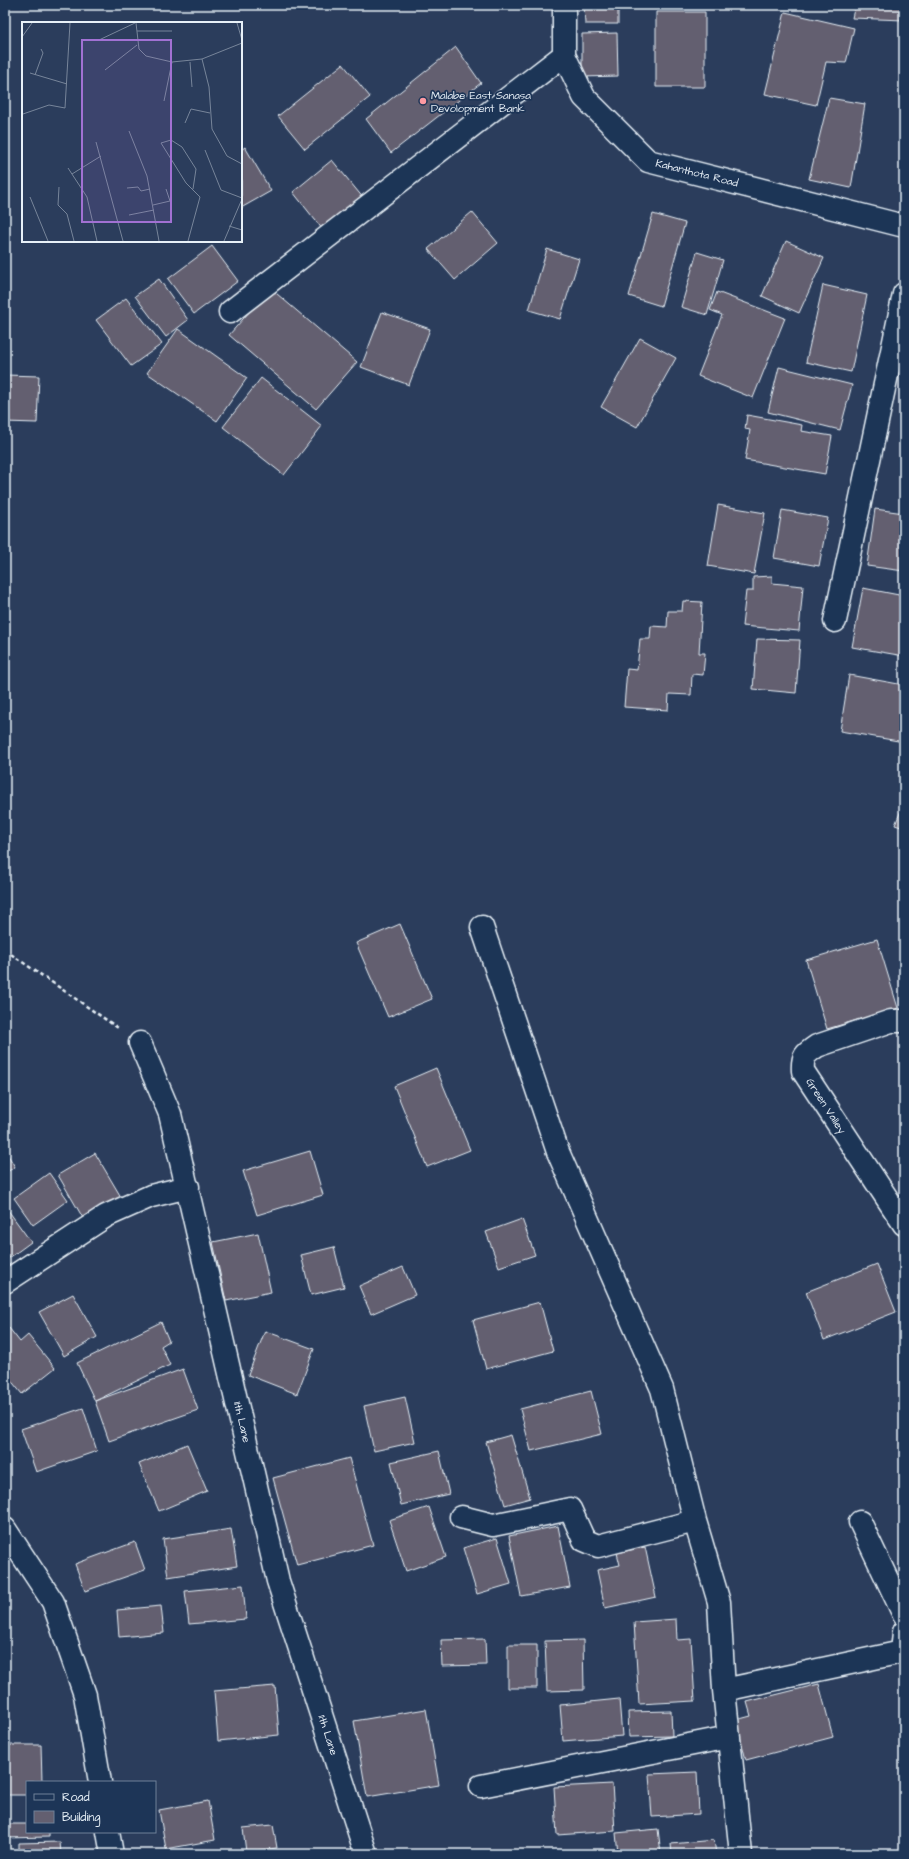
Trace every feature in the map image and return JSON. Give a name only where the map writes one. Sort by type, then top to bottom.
[{"type":"street","name":"Kahanthota Road","points":[[564,5],[564,54],[584,97],[648,161],[904,226]]},
{"type":"street","points":[[230,312],[564,54]]},
{"type":"street","points":[[835,621],[904,294]]},
{"type":"street","points":[[482,927],[558,1152],[662,1389],[695,1520],[719,1602],[724,1690],[741,1854]]},
{"type":"street","name":"Green Valley","points":[[904,1021],[891,1021],[817,1046],[807,1052],[802,1059],[803,1071],[904,1224]]},
{"type":"street","name":"11th Lane","points":[[140,1043],[170,1114],[278,1581],[366,1854]]},
{"type":"street","points":[[5,1282],[106,1216],[151,1196],[188,1187]]},
{"type":"street","points":[[461,1517],[493,1526],[570,1509],[584,1540],[598,1546],[695,1520]]},
{"type":"street","points":[[860,1522],[904,1615]]},
{"type":"street","points":[[5,1529],[53,1602],[85,1694],[100,1781]]},
{"type":"street","points":[[724,1690],[902,1652],[904,1632]]},
{"type":"street","points":[[481,1786],[729,1737]]},
{"type":"street","points":[[108,1833],[112,1854]]},
{"type":"path","points":[[5,950],[140,1043]]},
{"type":"building","points":[[584,5],[618,5],[618,24],[585,24]]},
{"type":"building","points":[[855,5],[904,5],[904,20],[852,18]]},
{"type":"building","points":[[656,12],[705,12],[705,87],[656,87]]},
{"type":"building","points":[[785,12],[854,28],[846,63],[826,62],[816,105],[765,94]]},
{"type":"building","points":[[617,33],[618,76],[582,77],[582,34]]},
{"type":"building","name":"Malabe East Sanasa Devolopment Bank","points":[[456,47],[481,83],[391,153],[366,119]]},
{"type":"building","points":[[343,64],[370,97],[305,149],[278,116]]},
{"type":"building","points":[[829,98],[865,104],[851,188],[809,179]]},
{"type":"building","points":[[245,147],[271,191],[242,207],[242,149]]},
{"type":"building","points":[[332,160],[364,199],[323,230],[293,192]]},
{"type":"building","points":[[472,212],[498,243],[455,280],[428,249]]},
{"type":"building","points":[[653,214],[685,223],[661,306],[629,296]]},
{"type":"building","points":[[786,241],[824,258],[799,313],[762,296]]},
{"type":"building","points":[[212,246],[238,281],[194,314],[168,279]]},
{"type":"building","points":[[547,249],[579,259],[560,319],[529,310]]},
{"type":"building","points":[[697,252],[723,260],[707,315],[681,307]]},
{"type":"building","points":[[159,279],[188,320],[166,337],[135,296]]},
{"type":"building","points":[[823,285],[867,295],[851,372],[806,362]]},
{"type":"building","points":[[270,288],[357,362],[316,409],[229,335]]},
{"type":"building","points":[[717,292],[785,318],[753,398],[698,376],[722,315],[710,310]]},
{"type":"building","points":[[126,298],[162,344],[131,366],[96,320]]},
{"type":"building","points":[[382,312],[430,329],[409,385],[361,367]]},
{"type":"building","points":[[178,329],[247,378],[217,421],[147,373]]},
{"type":"building","points":[[640,338],[676,358],[637,427],[601,407]]},
{"type":"building","points":[[779,367],[852,385],[840,430],[768,412]]},
{"type":"building","points":[[5,375],[39,376],[37,423],[5,422]]},
{"type":"building","points":[[261,378],[322,426],[284,475],[223,427]]},
{"type":"building","points":[[747,415],[802,425],[801,431],[832,436],[825,474],[745,460],[750,430],[745,429]]},
{"type":"building","points":[[718,505],[765,513],[754,574],[708,566]]},
{"type":"building","points":[[875,509],[904,513],[904,571],[867,566]]},
{"type":"building","points":[[782,510],[828,518],[819,566],[774,558]]},
{"type":"building","points":[[772,576],[772,583],[803,586],[799,631],[742,626],[746,591],[753,591],[753,577]]},
{"type":"building","points":[[863,588],[904,596],[904,656],[852,647]]},
{"type":"building","points":[[683,601],[702,602],[699,653],[705,653],[703,675],[692,674],[691,695],[669,694],[668,710],[624,707],[627,669],[637,670],[640,639],[650,639],[651,626],[667,627],[668,611],[682,611]]},
{"type":"building","points":[[757,639],[800,640],[796,693],[753,689]]},
{"type":"building","points":[[849,675],[904,685],[904,742],[840,731]]},
{"type":"building","points":[[904,803],[904,828],[895,825]]},
{"type":"building","points":[[400,924],[432,999],[388,1017],[356,943]]},
{"type":"building","points":[[877,939],[898,1008],[827,1029],[806,960]]},
{"type":"building","points":[[436,1068],[470,1150],[427,1167],[394,1086]]},
{"type":"building","points":[[5,1150],[15,1167],[5,1173]]},
{"type":"building","points":[[310,1151],[323,1195],[257,1215],[243,1171]]},
{"type":"building","points":[[95,1153],[121,1197],[83,1218],[58,1175]]},
{"type":"building","points":[[49,1173],[68,1200],[33,1225],[14,1198]]},
{"type":"building","points":[[5,1206],[31,1242],[5,1261]]},
{"type":"building","points":[[522,1219],[535,1255],[499,1267],[486,1232]]},
{"type":"building","points":[[258,1233],[271,1292],[226,1301],[213,1242]]},
{"type":"building","points":[[334,1247],[344,1287],[311,1295],[301,1255]]},
{"type":"building","points":[[877,1264],[896,1312],[824,1340],[806,1292]]},
{"type":"building","points":[[403,1267],[415,1295],[371,1314],[359,1286]]},
{"type":"building","points":[[73,1294],[97,1337],[64,1356],[39,1312]]},
{"type":"building","points":[[540,1302],[553,1351],[486,1369],[473,1320]]},
{"type":"building","points":[[161,1322],[169,1341],[161,1346],[170,1365],[95,1401],[77,1363]]},
{"type":"building","points":[[9,1328],[20,1342],[28,1335],[55,1368],[22,1394],[5,1373],[5,1331]]},
{"type":"building","points":[[265,1331],[314,1349],[297,1394],[248,1375]]},
{"type":"building","points":[[183,1369],[198,1410],[109,1441],[95,1401]]},
{"type":"building","points":[[591,1391],[602,1434],[531,1451],[520,1409]]},
{"type":"building","points":[[405,1397],[415,1442],[374,1451],[364,1406]]},
{"type":"building","points":[[83,1408],[97,1451],[36,1472],[21,1429]]},
{"type":"building","points":[[511,1435],[530,1498],[505,1505],[486,1442]]},
{"type":"building","points":[[187,1444],[207,1491],[159,1511],[139,1464]]},
{"type":"building","points":[[439,1451],[449,1494],[401,1505],[391,1462]]},
{"type":"building","points":[[349,1458],[373,1545],[297,1565],[273,1478]]},
{"type":"building","points":[[429,1507],[446,1557],[406,1571],[389,1520]]},
{"type":"building","points":[[558,1526],[570,1587],[521,1596],[509,1536]]},
{"type":"building","points":[[231,1529],[237,1566],[168,1577],[163,1539]]},
{"type":"building","points":[[497,1538],[511,1584],[477,1594],[463,1548]]},
{"type":"building","points":[[135,1542],[145,1570],[85,1591],[75,1564]]},
{"type":"building","points":[[645,1547],[656,1597],[605,1608],[597,1570],[620,1565],[617,1553]]},
{"type":"building","points":[[243,1585],[246,1619],[189,1624],[185,1591]]},
{"type":"building","points":[[161,1606],[164,1633],[119,1637],[117,1610]]},
{"type":"building","points":[[676,1619],[677,1640],[691,1639],[695,1701],[639,1704],[634,1622]]},
{"type":"building","points":[[485,1639],[486,1665],[442,1666],[441,1640]]},
{"type":"building","points":[[583,1640],[584,1690],[547,1691],[545,1641]]},
{"type":"building","points":[[508,1645],[537,1645],[537,1688],[508,1688]]},
{"type":"building","points":[[819,1684],[833,1737],[746,1760],[736,1720],[751,1716],[747,1702]]},
{"type":"building","points":[[275,1686],[279,1735],[218,1741],[214,1691]]},
{"type":"building","points":[[619,1699],[622,1736],[563,1741],[560,1705]]},
{"type":"building","points":[[426,1709],[439,1785],[367,1797],[354,1721]]},
{"type":"building","points":[[671,1711],[672,1736],[629,1737],[628,1712]]},
{"type":"building","points":[[5,1745],[41,1745],[42,1781],[26,1781],[26,1795],[5,1795]]},
{"type":"building","points":[[697,1772],[699,1814],[652,1817],[649,1774]]},
{"type":"building","points":[[612,1784],[615,1831],[557,1835],[554,1787]]},
{"type":"building","points":[[208,1801],[215,1840],[166,1849],[159,1810]]},
{"type":"building","points":[[5,1824],[26,1824],[26,1833],[49,1833],[49,1837],[5,1838]]},
{"type":"building","points":[[273,1825],[277,1848],[246,1852],[243,1828]]},
{"type":"building","points":[[658,1829],[661,1854],[618,1854],[616,1833]]},
{"type":"building","points":[[714,1840],[716,1854],[672,1854],[671,1844]]},
{"type":"building","points":[[60,1842],[61,1854],[19,1854],[19,1843]]},
{"type":"place","name":"Malabe East Sanasa Devolopment Bank","points":[[423,101]]}]
